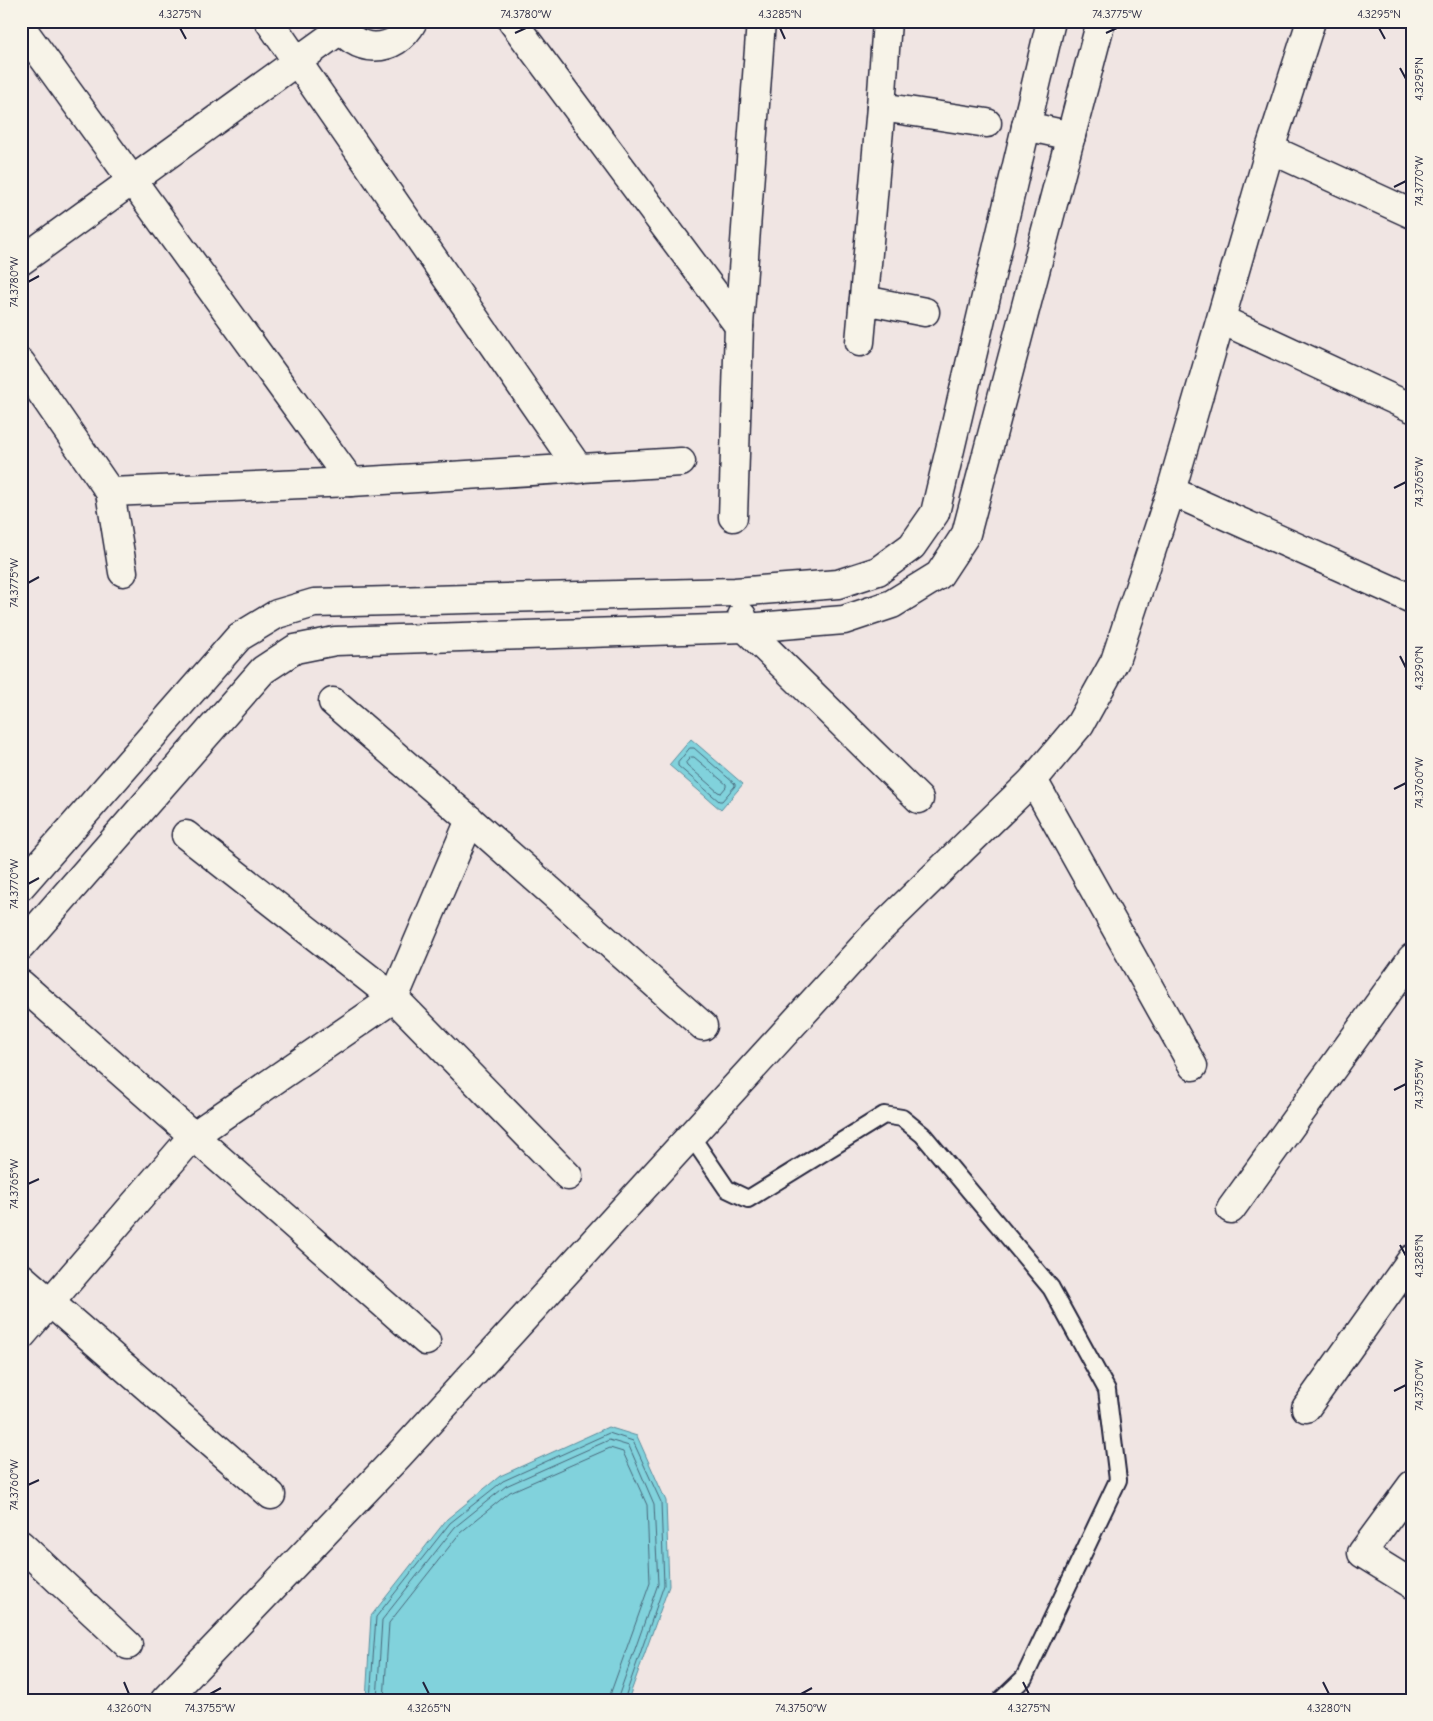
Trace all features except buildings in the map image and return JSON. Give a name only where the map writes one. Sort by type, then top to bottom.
[{"type":"street","points":[[269,21],[579,469]]},
{"type":"street","points":[[21,261],[296,61],[338,26],[358,44],[380,46],[391,44],[400,38],[413,21]]},
{"type":"street","points":[[512,21],[739,326]]},
{"type":"street","points":[[860,342],[887,21]]},
{"type":"street","points":[[21,886],[239,637],[277,614],[314,603],[735,592],[838,584],[878,571],[912,546],[935,513],[1051,21]]},
{"type":"street","points":[[21,946],[263,670],[295,649],[335,641],[745,628],[844,620],[892,604],[939,575],[966,534],[1101,21]]},
{"type":"street","points":[[165,1700],[392,1462],[877,932],[1033,780],[1080,724],[1115,661],[1171,491],[1270,149],[1311,21]]},
{"type":"street","points":[[733,517],[739,326],[761,22]]},
{"type":"street","points":[[21,27],[351,482]]},
{"type":"street","points":[[881,107],[987,123]]},
{"type":"street","points":[[1026,126],[1071,136]]},
{"type":"street","points":[[1270,149],[1412,214]]},
{"type":"street","points":[[864,300],[925,312]]},
{"type":"street","points":[[1222,320],[1412,408]]},
{"type":"street","points":[[21,363],[110,492],[123,572]]},
{"type":"street","points":[[110,492],[351,482],[680,462]]},
{"type":"street","points":[[1171,491],[1412,599]]},
{"type":"street","points":[[935,513],[966,534]]},
{"type":"street","points":[[735,592],[745,628],[919,799]]},
{"type":"street","points":[[333,702],[703,1026]]},
{"type":"street","points":[[114,780],[144,806]]},
{"type":"street","points":[[1033,780],[1193,1066]]},
{"type":"street","points":[[21,1336],[193,1136],[394,998],[470,820]]},
{"type":"street","points":[[186,835],[394,998],[568,1176]]},
{"type":"street","points":[[1231,1208],[1412,958]]},
{"type":"street","points":[[21,984],[426,1341]]},
{"type":"street","points":[[1306,1408],[1412,1259]]},
{"type":"street","points":[[21,1276],[271,1495]]},
{"type":"street","points":[[1412,1485],[1362,1553],[1412,1584]]},
{"type":"street","points":[[21,1545],[128,1645]]},
{"type":"lane","points":[[691,1136],[727,1189],[748,1200],[884,1115],[902,1118],[923,1135],[1051,1288],[1107,1390],[1118,1480],[1024,1678],[1001,1700]]},
{"type":"water","points":[[691,739],[743,784],[721,810],[669,765]]},
{"type":"water","points":[[608,1427],[637,1436],[666,1501],[669,1586],[628,1700],[366,1700],[371,1616],[447,1519],[500,1476]]}]
